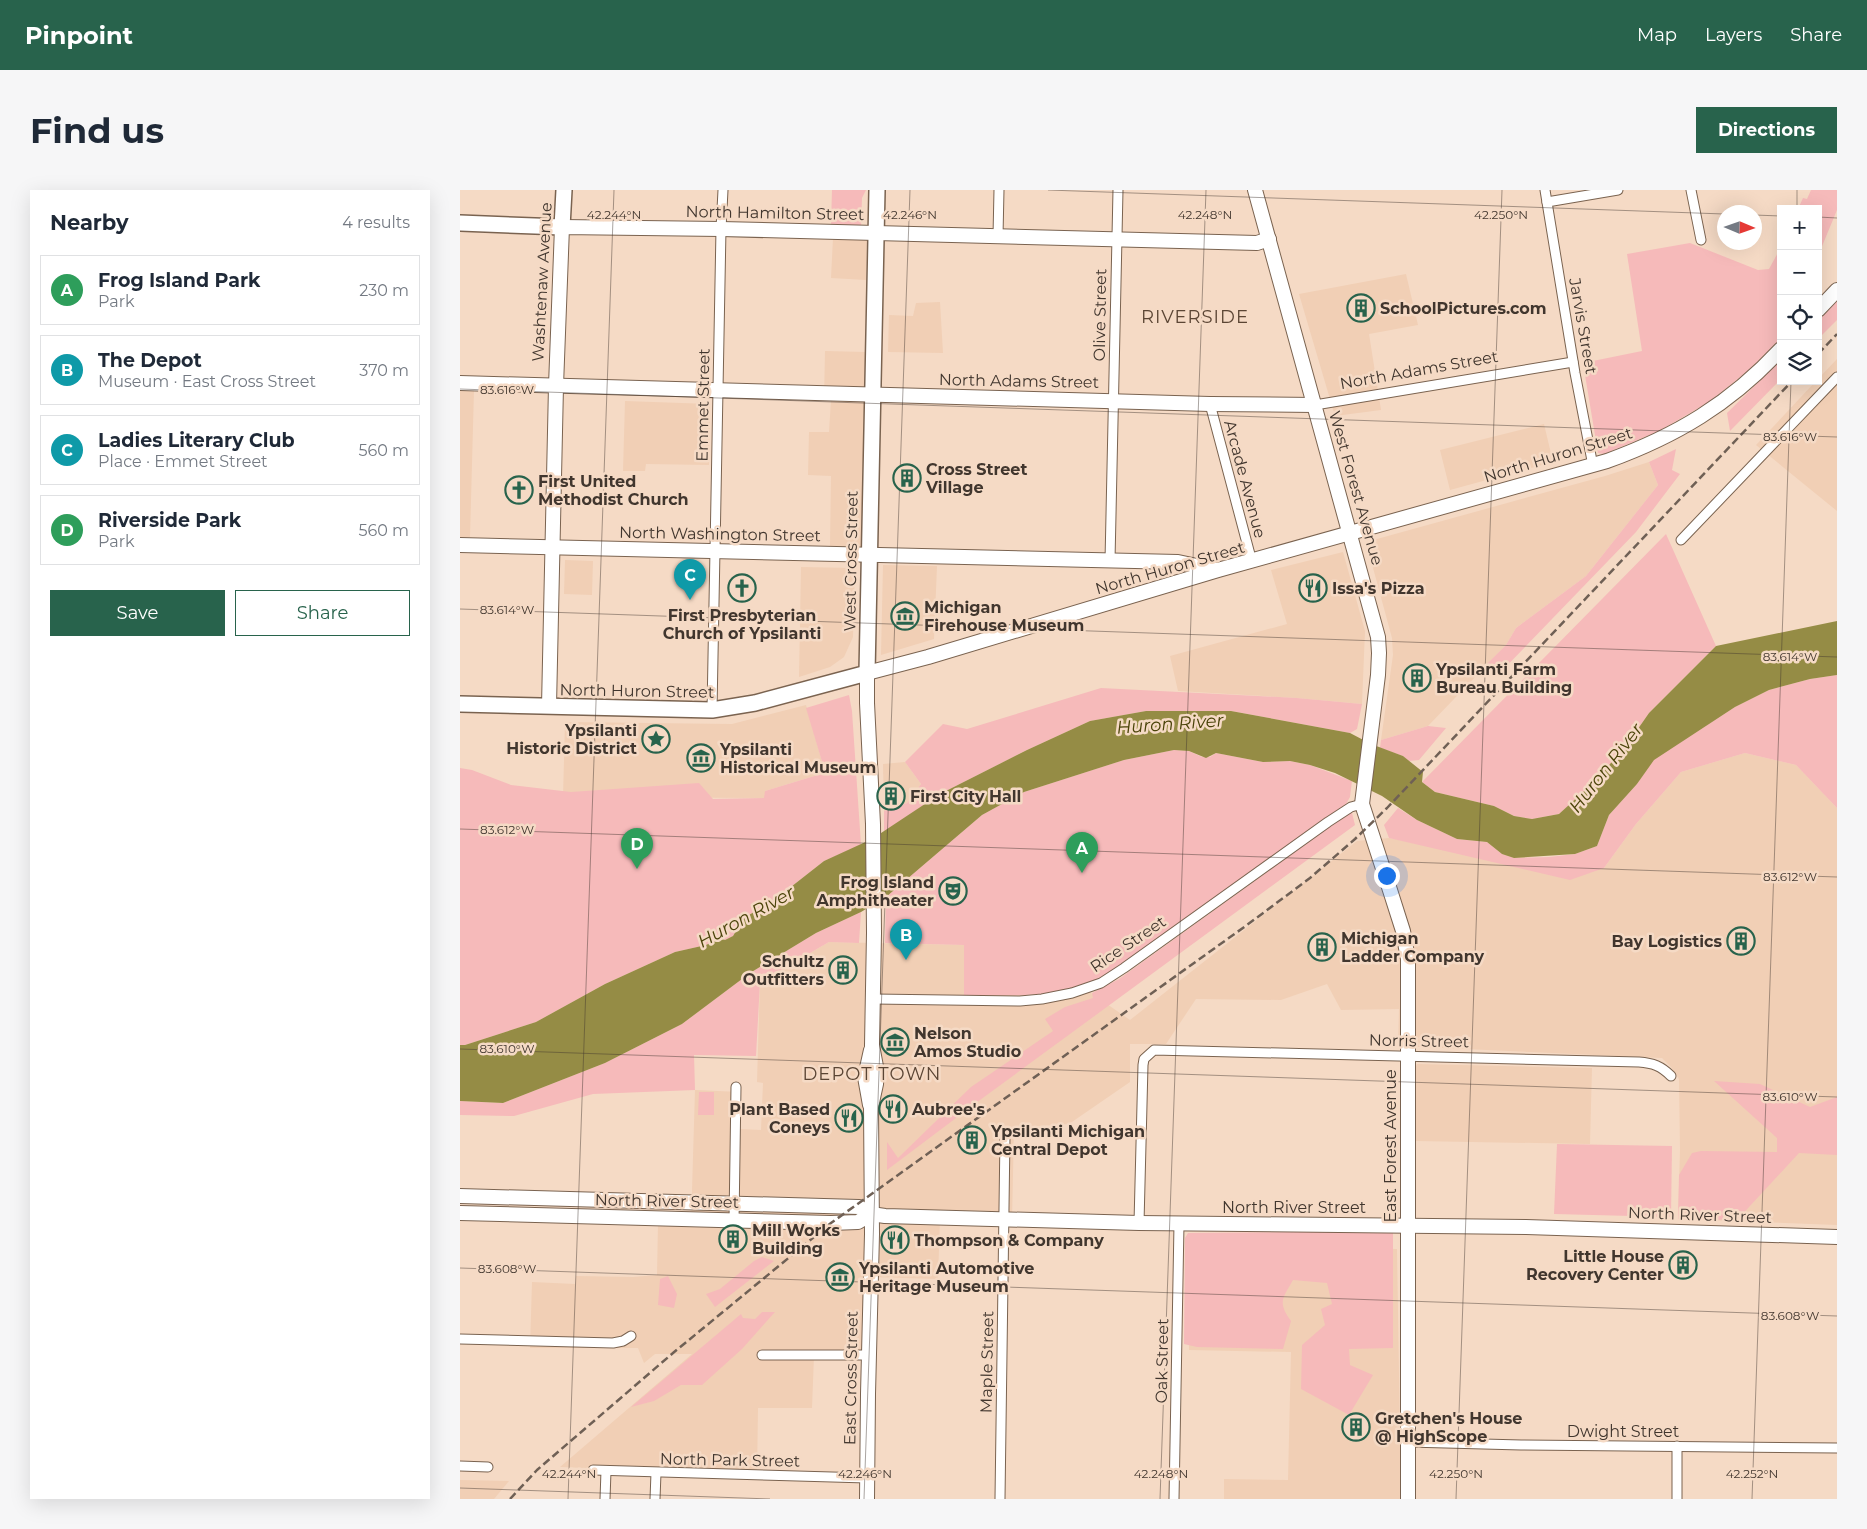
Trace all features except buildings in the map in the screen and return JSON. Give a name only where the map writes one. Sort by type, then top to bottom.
[{"type":"main road","name":"Washtenaw Avenue","points":[[562,227],[564,190]]},
{"type":"main road","name":"West Cross Street","points":[[867,673],[877,190]]},
{"type":"main road","name":"North Hamilton Street","points":[[460,224],[562,227]]},
{"type":"main road","name":"North Huron Street","points":[[460,704],[712,710],[746,705],[867,673]]},
{"type":"street","name":"Emmet Street","points":[[712,710],[720,229],[723,190]]},
{"type":"street","points":[[998,236],[999,190]]},
{"type":"street","name":"Olive Street","points":[[1110,561],[1118,190]]},
{"type":"street","name":"West Forest Avenue","points":[[1255,190],[1378,637],[1379,663],[1362,802]]},
{"type":"street","name":"Jarvis Street","points":[[1545,190],[1573,362],[1593,466]]},
{"type":"street","points":[[1547,202],[1618,190]]},
{"type":"street","points":[[1691,190],[1701,240]]},
{"type":"street","name":"North Hamilton Street","points":[[562,227],[720,229],[1257,243],[1269,239]]},
{"type":"street","name":"Washtenaw Avenue","points":[[549,706],[556,386],[562,227]]},
{"type":"street","points":[[1822,306],[1837,290]]},
{"type":"street","name":"North Huron Street","points":[[867,673],[928,657],[1218,570],[1593,466],[1640,449],[1666,437],[1724,401],[1777,353]]},
{"type":"street","name":"North Adams Street","points":[[460,383],[1210,404],[1315,405],[1573,362]]},
{"type":"street","points":[[1681,540],[1837,377]]},
{"type":"street","name":"Arcade Avenue","points":[[1210,404],[1252,562]]},
{"type":"street","name":"North Washington Street","points":[[460,545],[1178,562],[1218,570]]},
{"type":"street","name":"West Cross Street","points":[[867,673],[873,824],[874,933]]},
{"type":"street","name":"Rice Street","points":[[874,999],[1020,1001],[1072,993],[1101,983],[1328,822],[1362,802]]},
{"type":"street","name":"East Forest Avenue","points":[[1362,802],[1390,887],[1408,959],[1408,1499]]},
{"type":"street","name":"East Cross Street","points":[[867,1499],[868,1355],[872,1234],[871,1107],[865,1077],[872,1044],[874,933]]},
{"type":"street","name":"Norris Street","points":[[1139,1223],[1143,1065],[1144,1059],[1154,1050],[1639,1062],[1653,1063],[1664,1068],[1671,1076]]},
{"type":"street","points":[[734,1221],[736,1087]]},
{"type":"street","name":"Maple Street","points":[[1000,1499],[1005,1135]]},
{"type":"street","name":"North River Street","points":[[460,1196],[859,1207],[871,1214],[1005,1220],[1179,1224],[1526,1227],[1837,1237]]},
{"type":"street","name":"North River Street","points":[[460,1213],[831,1223],[858,1222],[871,1214]]},
{"type":"street","name":"Oak Street","points":[[1174,1499],[1179,1224]]},
{"type":"street","points":[[460,1339],[613,1343],[623,1341],[630,1336]]},
{"type":"street","points":[[762,1355],[868,1355]]},
{"type":"street","name":"Dwight Street","points":[[1408,1442],[1521,1446],[1837,1448]]},
{"type":"street","points":[[1677,1446],[1677,1499]]},
{"type":"street","points":[[460,1466],[488,1467]]},
{"type":"street","name":"North Park Street","points":[[593,1470],[867,1478]]},
{"type":"street","points":[[605,1499],[606,1471]]},
{"type":"street","points":[[655,1499],[656,1473]]},
{"type":"shaded area","points":[[832,190],[866,190],[862,198],[861,228],[852,225],[831,225]]},
{"type":"shaded area","points":[[1811,190],[1837,190],[1837,210],[1822,246],[1822,205],[1800,205],[1803,198],[1807,199]]},
{"type":"shaded area","points":[[833,238],[867,238],[866,280],[831,278]]},
{"type":"shaded area","points":[[1690,243],[1758,270],[1769,269],[1777,254],[1777,342],[1749,370],[1709,402],[1659,431],[1604,454],[1598,453],[1583,363],[1642,351],[1627,254]]},
{"type":"shaded area","points":[[1406,274],[1418,325],[1369,334],[1381,410],[1335,416],[1299,294]]},
{"type":"shaded area","points":[[1837,301],[1837,320],[1822,335],[1822,317]]},
{"type":"shaded area","points":[[940,302],[943,353],[888,352],[889,315],[913,316],[916,303]]},
{"type":"shaded area","points":[[825,351],[866,352],[861,534],[864,538],[863,547],[830,546],[831,476],[808,475],[809,432],[829,432],[831,400],[824,400]]},
{"type":"shaded area","points":[[1837,359],[1837,511],[1756,445],[1812,385],[1822,385],[1822,375]]},
{"type":"shaded area","points":[[1777,364],[1777,383],[1730,431],[1727,413]]},
{"type":"shaded area","points":[[460,390],[474,390],[470,537],[460,537]]},
{"type":"shaded area","points":[[625,401],[710,404],[709,465],[646,464],[645,471],[623,471]]},
{"type":"shaded area","points":[[1544,424],[1553,462],[1450,490],[1440,450]]},
{"type":"shaded area","points":[[1676,449],[1672,470],[1680,474],[1636,532],[1497,676],[1478,673],[1506,645],[1516,628],[1586,576],[1658,485],[1649,462]]},
{"type":"shaded area","points":[[1649,462],[1658,485],[1586,576],[1516,628],[1506,645],[1428,726],[1381,740],[1393,655],[1392,638],[1366,542],[1605,476]]},
{"type":"shaded area","points":[[1666,534],[1716,646],[1649,713],[1626,746],[1594,782],[1559,814],[1532,819],[1514,816],[1494,806],[1435,792],[1422,782]]},
{"type":"shaded area","points":[[1343,552],[1365,631],[1362,704],[1178,691],[1170,656],[1287,624],[1271,570]]},
{"type":"shaded area","points":[[565,560],[593,561],[592,595],[564,594]]},
{"type":"shaded area","points":[[883,565],[937,566],[934,639],[881,655]]},
{"type":"shaded area","points":[[801,567],[855,568],[853,637],[844,657],[830,667],[799,677]]},
{"type":"shaded area","points":[[1837,675],[1837,808],[1796,765],[1745,753],[1681,772],[1636,824],[1604,868],[1570,880],[1389,838],[1384,825],[1398,808],[1417,820],[1457,839],[1487,842],[1502,854],[1514,858],[1575,854],[1597,846],[1609,815],[1637,784],[1653,760],[1735,707],[1769,690],[1810,679]]},
{"type":"shaded area","points":[[1101,688],[1297,698],[1362,704],[1357,729],[1350,733],[1231,711],[1146,711],[1090,721],[940,794],[884,832],[884,811],[907,803],[921,784],[905,762],[943,724],[967,729]]},
{"type":"shaded area","points":[[849,695],[852,711],[861,845],[824,861],[773,901],[735,923],[736,931],[733,936],[725,940],[720,938],[706,945],[675,952],[605,984],[536,1022],[460,1045],[460,768],[472,770],[511,785],[571,792],[699,783],[713,799],[764,798],[765,791],[821,774],[823,765],[806,708]]},
{"type":"shaded area","points":[[806,705],[823,765],[821,774],[765,791],[765,798],[563,797],[565,722],[732,724]]},
{"type":"shaded area","points":[[1428,726],[1446,728],[1419,760],[1409,761],[1403,756],[1380,748],[1381,740]]},
{"type":"shaded area","points":[[1174,750],[1189,751],[1202,757],[1210,757],[1216,753],[1263,762],[1290,761],[1310,765],[1352,781],[1350,797],[1346,804],[1119,965],[1087,984],[1066,990],[1037,994],[964,995],[964,945],[885,943],[886,897],[982,815],[1024,792],[1124,760]]},
{"type":"shaded area","points":[[1745,753],[1796,765],[1837,808],[1837,1225],[1678,1219],[1680,1150],[1679,1079],[1662,1058],[1398,1046],[1399,1009],[1341,1010],[1327,984],[1281,1000],[1196,999],[1166,1044],[1130,1044],[1130,1082],[1069,1124],[1014,1128],[1012,1221],[940,1219],[938,1279],[871,1277],[868,1355],[814,1356],[812,1408],[758,1408],[757,1475],[560,1467],[692,1354],[655,1354],[644,1363],[638,1348],[530,1348],[532,1282],[575,1284],[576,1276],[633,1277],[657,1275],[658,1224],[691,1224],[695,1090],[740,1092],[739,1129],[761,1130],[763,1083],[757,1082],[760,982],[829,942],[964,945],[964,995],[1031,995],[1081,986],[1130,1020],[1357,841],[1389,838],[1604,868],[1636,824],[1681,772]]},
{"type":"shaded area","points":[[905,762],[921,784],[907,803],[884,811],[883,764]]},
{"type":"shaded area","points":[[1350,812],[1352,813],[1355,825],[887,1170],[887,1142],[898,1158],[971,1087],[1053,1031],[1045,1019],[1065,1007],[1093,998],[1092,993],[1119,979]]},
{"type":"shaded area","points":[[861,912],[859,943],[829,942],[760,982],[756,1056],[694,1055],[695,1090],[593,1094],[514,1116],[460,1115],[460,1101],[503,1103],[605,1063],[682,1024],[750,973],[816,933]]},
{"type":"shaded area","points":[[1417,1064],[1592,1068],[1590,1144],[1415,1141]]},
{"type":"shaded area","points":[[1714,1081],[1760,1084],[1810,1107],[1837,1097],[1837,1155],[1799,1153],[1737,1220],[1678,1219],[1679,1175],[1692,1153],[1701,1151],[1777,1152],[1777,1138]]},
{"type":"shaded area","points":[[699,1092],[714,1092],[714,1115],[698,1115]]},
{"type":"shaded area","points":[[1557,1144],[1672,1146],[1671,1217],[1554,1214]]},
{"type":"shaded area","points":[[1393,1231],[1393,1348],[1349,1349],[1350,1365],[1373,1375],[1349,1415],[1301,1389],[1302,1345],[1325,1325],[1321,1309],[1332,1304],[1327,1283],[1293,1280],[1283,1300],[1284,1309],[1291,1321],[1283,1349],[1197,1347],[1184,1344],[1185,1238],[1188,1233]]},
{"type":"shaded area","points":[[1191,1244],[1397,1249],[1401,1499],[1224,1499],[1224,1479],[1288,1480],[1291,1352],[1189,1350]]},
{"type":"shaded area","points":[[762,1257],[774,1261],[715,1307],[706,1294],[720,1289],[754,1261]]},
{"type":"shaded area","points":[[668,1276],[677,1294],[674,1308],[658,1305],[660,1279]]},
{"type":"shaded area","points":[[762,1312],[775,1312],[742,1349],[702,1385],[681,1385],[654,1401],[631,1407],[741,1314],[743,1318],[755,1319]]},
{"type":"shaded area","points":[[460,1480],[509,1481],[494,1499],[460,1499]]},
{"type":"water","name":"Huron River","points":[[1837,621],[1837,675],[1810,679],[1769,690],[1735,707],[1654,760],[1637,784],[1609,815],[1597,846],[1575,854],[1514,858],[1502,854],[1487,842],[1457,839],[1417,820],[1382,796],[1335,773],[1310,765],[1290,761],[1263,762],[1216,753],[1206,758],[1189,751],[1174,750],[1124,760],[1024,792],[982,815],[886,897],[861,912],[816,933],[750,973],[682,1024],[605,1063],[503,1103],[460,1101],[460,1045],[536,1022],[605,984],[675,952],[706,945],[720,938],[725,940],[733,936],[736,931],[735,923],[773,901],[824,861],[872,839],[940,794],[1090,721],[1146,711],[1231,711],[1350,733],[1371,744],[1403,756],[1423,772],[1422,782],[1435,792],[1494,806],[1514,816],[1532,819],[1559,814],[1594,782],[1626,746],[1649,713],[1716,646]]},
{"type":"railway","points":[[1822,350],[1837,334]]},
{"type":"railway","points":[[510,1499],[537,1470],[673,1353],[831,1223],[1247,925],[1310,878],[1355,839],[1387,808],[1788,385]]},
{"type":"place","name":"SchoolPictures.com","points":[[1361,308]]},
{"type":"place","name":"Cross Street Village","points":[[907,478]]},
{"type":"place","name":"First United Methodist Church","points":[[519,490]]},
{"type":"place","name":"First Presbyterian Church of Ypsilanti","points":[[742,588]]},
{"type":"place","name":"Issa's Pizza","points":[[1313,588]]},
{"type":"place","name":"Ladies Literary Club","points":[[690,600]]},
{"type":"place","name":"Michigan Firehouse Museum","points":[[905,616]]},
{"type":"place","name":"Ypsilanti Farm Bureau Building","points":[[1417,678]]},
{"type":"place","name":"Ypsilanti Historic District","points":[[656,739]]},
{"type":"place","name":"Ypsilanti Historical Museum","points":[[701,758]]},
{"type":"place","name":"First City Hall","points":[[891,796]]},
{"type":"place","name":"Riverside Park","points":[[637,869]]},
{"type":"place","name":"Frog Island Park","points":[[1082,873]]},
{"type":"place","name":"Frog Island Amphitheater","points":[[953,891]]},
{"type":"place","name":"Bay Logistics","points":[[1741,941]]},
{"type":"place","name":"Michigan Ladder Company","points":[[1322,947]]},
{"type":"place","name":"The Depot","points":[[906,960]]},
{"type":"place","name":"Schultz Outfitters","points":[[843,970]]},
{"type":"place","name":"Nelson Amos Studio","points":[[895,1042]]},
{"type":"place","name":"Aubree's","points":[[893,1109]]},
{"type":"place","name":"Plant Based Coneys","points":[[849,1118]]},
{"type":"place","name":"Ypsilanti Michigan Central Depot","points":[[972,1140]]},
{"type":"place","name":"Mill Works Building","points":[[733,1239]]},
{"type":"place","name":"Thompson & Company","points":[[895,1240]]},
{"type":"place","name":"Little House Recovery Center","points":[[1683,1265]]},
{"type":"place","name":"Ypsilanti Automotive Heritage Museum","points":[[840,1277]]},
{"type":"place","name":"Gretchen's House @ HighScope","points":[[1356,1427]]},
{"type":"district","name":"RIVERSIDE","points":[[1195,317]]},
{"type":"district","name":"DEPOT TOWN","points":[[872,1074]]}]
